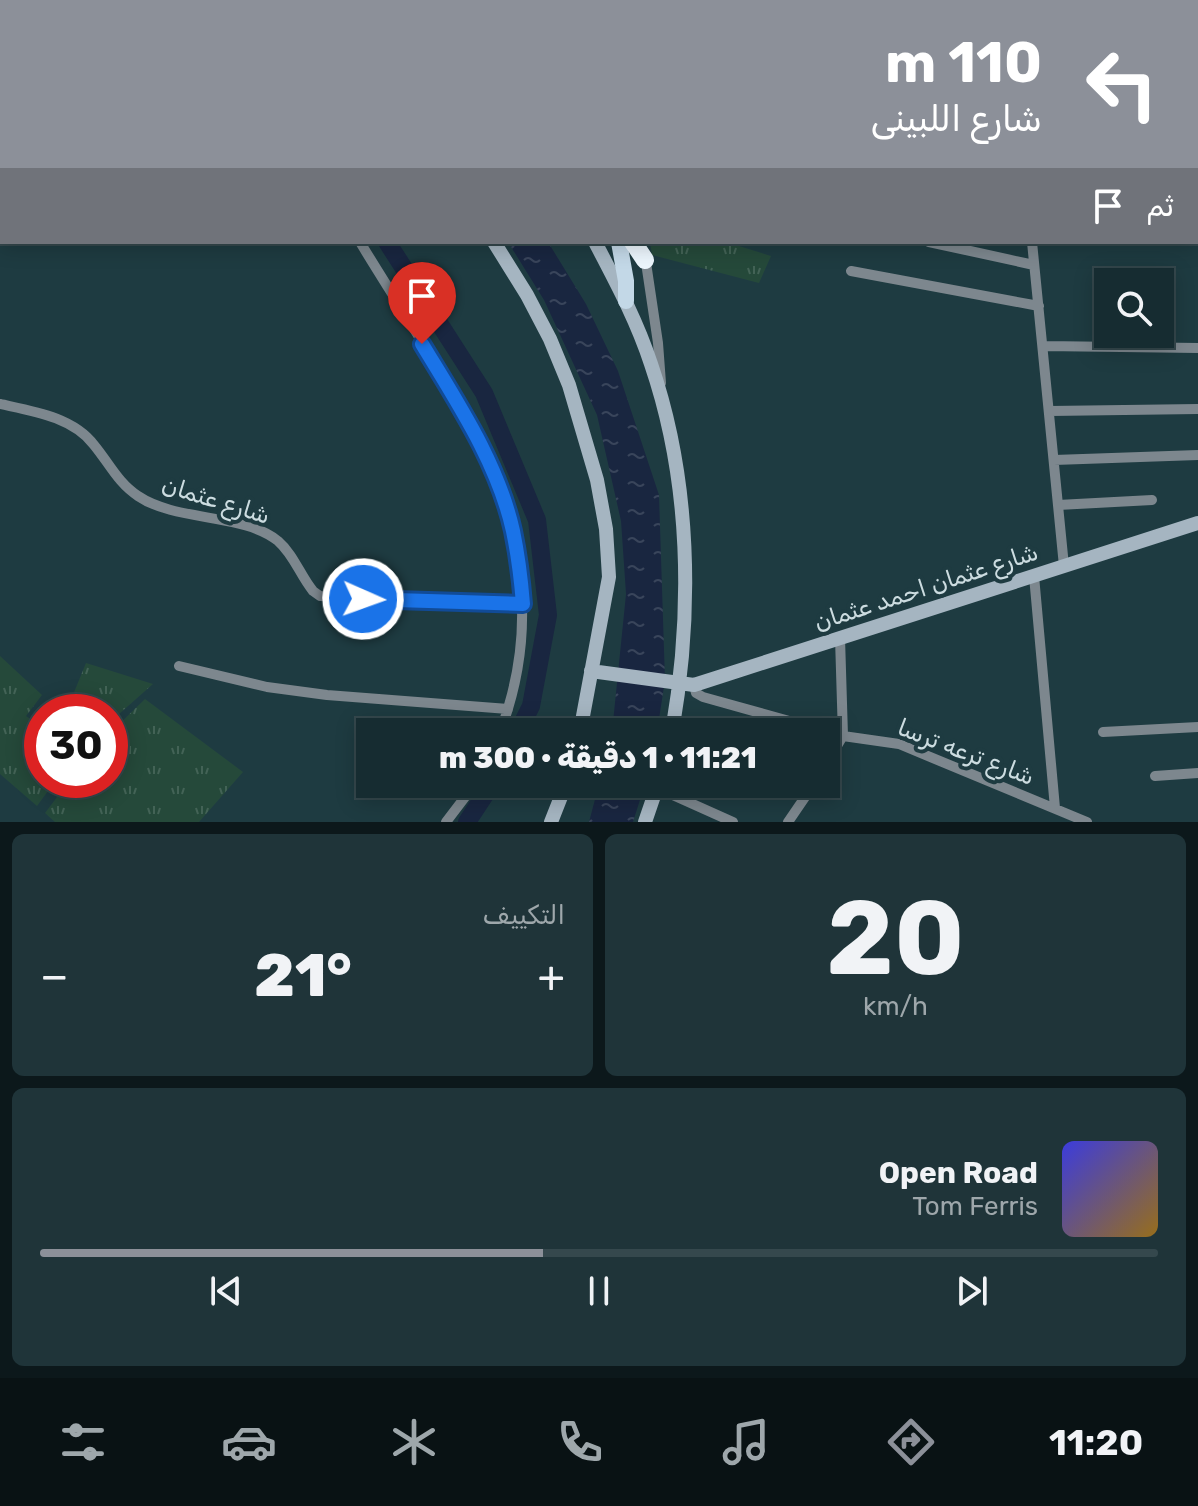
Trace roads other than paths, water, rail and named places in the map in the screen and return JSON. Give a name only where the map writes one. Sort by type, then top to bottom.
[{"type":"main road","points":[[495,244],[527,295],[555,350],[585,432],[597,480],[606,529],[609,577],[596,672],[584,718]]},
{"type":"main road","points":[[596,244],[626,301],[651,363],[674,456],[684,539],[680,684],[674,718]]},
{"type":"main road","points":[[619,244],[626,301]]},
{"type":"main road","name":"شارع عثمان احمد عثمان","points":[[680,684],[840,638],[1198,523]]},
{"type":"main road","points":[[596,672],[680,684]]},
{"type":"main road","points":[[551,822],[560,798]]},
{"type":"main road","points":[[645,822],[654,798]]},
{"type":"street","points":[[361,244],[468,420],[501,491],[512,528],[523,604],[522,639],[505,718]]},
{"type":"street","points":[[938,244],[1034,265]]},
{"type":"street","points":[[1032,244],[1064,566]]},
{"type":"street","points":[[644,251],[658,343],[662,401]]},
{"type":"street","points":[[851,271],[1039,306]]},
{"type":"street","points":[[1044,346],[1198,348]]},
{"type":"street","name":"شارع عثمان","points":[[0,404],[47,416],[82,433],[93,442],[124,485],[140,498],[274,538],[286,548],[313,591],[320,596],[523,604]]},
{"type":"street","points":[[1050,411],[1198,409]]},
{"type":"street","points":[[1054,460],[1198,455]]},
{"type":"street","points":[[1058,505],[1152,500]]},
{"type":"street","points":[[1034,576],[1055,808]]},
{"type":"street","points":[[840,638],[843,736],[840,741]]},
{"type":"street","points":[[179,666],[267,687],[327,695],[508,709]]},
{"type":"street","name":"شارع ترعه ترسا","points":[[680,684],[703,697],[843,736],[899,744],[1087,822]]},
{"type":"street","points":[[1103,732],[1198,727]]},
{"type":"street","points":[[1155,776],[1198,773]]},
{"type":"street","points":[[446,822],[464,798]]},
{"type":"street","points":[[683,798],[733,822]]},
{"type":"street","points":[[788,822],[804,798]]},
{"type":"water","points":[[509,244],[549,244],[586,304],[618,371],[659,495],[665,680],[659,718],[613,718],[626,594],[621,521],[597,415],[544,300]]},
{"type":"water","points":[[595,798],[641,798],[633,822],[589,822]]},
{"type":"waterway","points":[[388,244],[484,393],[537,520],[548,615],[531,706],[525,718]]},
{"type":"waterway","points":[[467,822],[483,798]]}]
